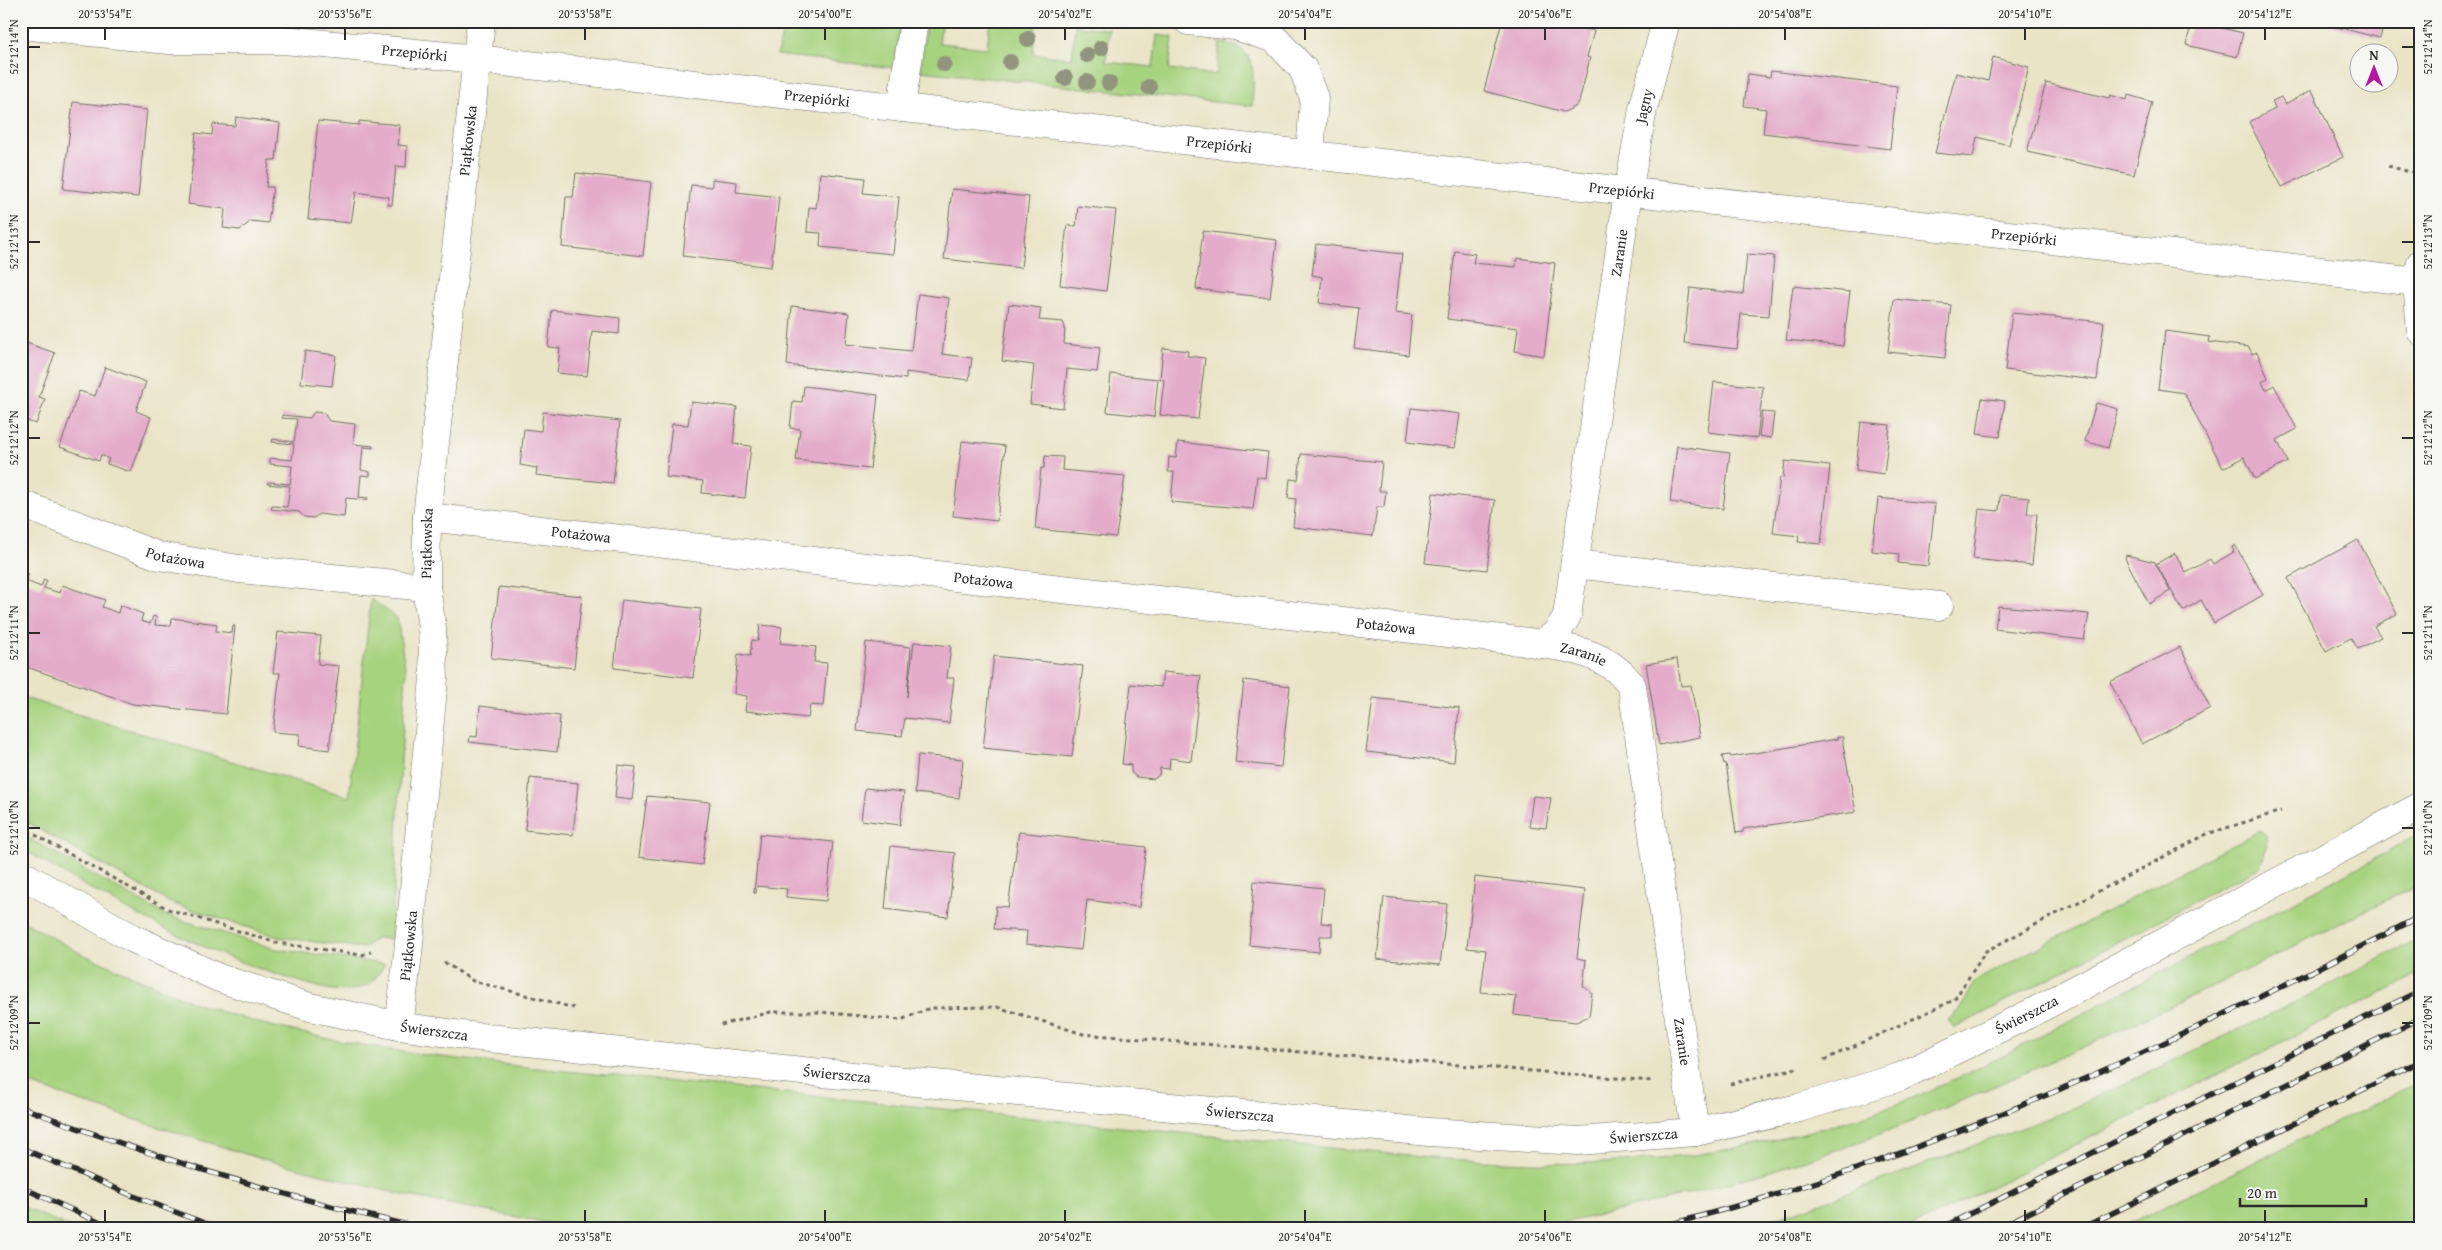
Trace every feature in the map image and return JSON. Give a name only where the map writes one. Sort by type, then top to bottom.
[{"type":"street","name":"Piątkowska","points":[[399,1026],[408,954],[434,678],[432,628],[426,587],[427,517],[481,21]]},
{"type":"street","points":[[901,108],[914,21]]},
{"type":"street","points":[[1188,21],[1235,26],[1275,39],[1303,69],[1314,98],[1310,155]]},
{"type":"street","name":"Jagny","points":[[1628,192],[1642,109],[1666,21]]},
{"type":"street","name":"Przepiórki","points":[[21,25],[169,40],[276,30],[477,60],[1628,192],[2419,273]]},
{"type":"street","name":"Zaranie","points":[[1541,644],[1556,634],[1566,616],[1628,192]]},
{"type":"street","points":[[2419,273],[2421,331]]},
{"type":"street","name":"Potażowa","points":[[21,504],[159,556],[239,569],[426,587]]},
{"type":"street","name":"Potażowa","points":[[427,517],[1541,644]]},
{"type":"street","points":[[1575,564],[1939,606]]},
{"type":"street","name":"Zaranie","points":[[1541,644],[1596,656],[1622,671],[1632,686],[1695,1132]]},
{"type":"street","name":"Świerszcza","points":[[21,874],[132,938],[219,978],[310,1007],[399,1026],[470,1036],[812,1072],[1429,1132],[1578,1141],[1695,1132],[1799,1108],[1900,1077],[1942,1058],[2421,806]]},
{"type":"path","points":[[2388,166],[2421,175]]},
{"type":"path","points":[[1816,1064],[1954,1000],[1986,951],[1994,946],[2207,834],[2281,811]]},
{"type":"path","points":[[21,827],[168,909],[277,943],[362,955],[379,950]]},
{"type":"path","points":[[436,957],[473,981],[582,1010]]},
{"type":"path","points":[[717,1026],[771,1012],[820,1012],[901,1020],[930,1008],[997,1007],[1083,1034],[1688,1084],[1721,1086],[1806,1066]]},
{"type":"green space","points":[[786,21],[901,21],[894,68],[777,55]]},
{"type":"green space","points":[[926,21],[942,21],[939,43],[987,48],[990,21],[1036,22],[1033,54],[1072,58],[1075,26],[1109,29],[1106,62],[1153,67],[1157,35],[1173,37],[1169,69],[1216,75],[1220,43],[1233,45],[1248,56],[1251,64],[1253,74],[1252,106],[921,71]]},
{"type":"green space","points":[[371,599],[397,618],[406,673],[391,939],[376,938],[364,948],[278,937],[171,903],[21,819],[21,697],[349,797]]},
{"type":"green space","points":[[2259,831],[2266,835],[2267,846],[2260,867],[1955,1028],[1947,1021],[1961,1009],[1975,981]]},
{"type":"green space","points":[[21,834],[165,915],[276,949],[385,964],[377,976],[363,988],[343,991],[320,987],[261,969],[190,941],[87,887],[21,848]]},
{"type":"green space","points":[[2421,834],[2421,883],[2207,989],[2045,1064],[1904,1125],[1815,1157],[1674,1197],[1530,1229],[579,1229],[398,1194],[252,1156],[133,1119],[21,1081],[21,920],[80,953],[197,1004],[262,1024],[334,1040],[410,1053],[516,1066],[1430,1158],[1593,1163],[1665,1158],[1700,1154],[1771,1141],[1841,1123],[1925,1093],[2007,1054]]},
{"type":"green space","points":[[2421,937],[2421,973],[1907,1229],[1742,1229],[1821,1203],[2066,1111],[2291,1005]]},
{"type":"green space","points":[[2421,1081],[2421,1229],[2118,1229],[2398,1092]]},
{"type":"green space","points":[[21,1206],[73,1229],[21,1229]]},
{"type":"building","points":[[1502,21],[1555,21],[1594,31],[1587,57],[1590,58],[1579,102],[1575,107],[1564,112],[1484,91]]},
{"type":"building","points":[[2192,21],[2243,33],[2237,57],[2186,45]]},
{"type":"building","points":[[2313,21],[2385,21],[2380,38]]},
{"type":"building","points":[[1993,57],[2029,67],[2009,145],[1977,137],[1973,157],[1935,153],[1956,73],[1988,81]]},
{"type":"building","points":[[1771,71],[1897,86],[1890,149],[1763,133],[1766,109],[1744,106],[1748,74],[1770,77]]},
{"type":"building","points":[[2046,83],[2109,98],[2110,95],[2127,100],[2128,95],[2152,102],[2134,175],[2027,152]]},
{"type":"building","points":[[2312,90],[2343,157],[2282,187],[2249,122],[2275,109],[2272,101],[2281,97],[2285,104]]},
{"type":"building","points":[[73,102],[147,110],[138,197],[63,189]]},
{"type":"building","points":[[21,107],[27,108],[23,147],[21,147]]},
{"type":"building","points":[[236,117],[280,123],[276,160],[269,160],[266,187],[273,187],[268,223],[251,221],[240,230],[223,228],[225,209],[188,204],[196,133],[212,135],[213,124],[235,126]]},
{"type":"building","points":[[318,121],[359,125],[359,121],[400,125],[398,145],[407,146],[406,167],[396,166],[392,205],[388,205],[389,197],[356,192],[351,223],[308,219]]},
{"type":"building","points":[[576,173],[651,182],[643,256],[562,247],[566,197],[573,197]]},
{"type":"building","points":[[820,173],[865,178],[863,193],[899,197],[893,254],[820,247],[821,233],[807,232],[809,207],[816,208]]},
{"type":"building","points":[[712,179],[737,182],[736,192],[779,197],[771,267],[683,256],[691,185],[712,187]]},
{"type":"building","points":[[952,189],[1029,197],[1021,268],[944,259]]},
{"type":"building","points":[[1078,206],[1116,210],[1106,291],[1060,285],[1067,225],[1076,226]]},
{"type":"building","points":[[1203,231],[1277,240],[1270,298],[1196,289]]},
{"type":"building","points":[[1316,244],[1402,254],[1395,313],[1412,315],[1408,355],[1354,348],[1359,308],[1319,303],[1322,277],[1312,275]]},
{"type":"building","points":[[1455,251],[1475,254],[1473,263],[1516,267],[1517,258],[1555,263],[1544,356],[1515,351],[1518,328],[1447,319]]},
{"type":"building","points":[[1747,254],[1774,256],[1769,316],[1741,314],[1737,349],[1684,343],[1690,288],[1743,294]]},
{"type":"building","points":[[1793,286],[1850,292],[1843,346],[1786,340]]},
{"type":"building","points":[[918,294],[949,298],[942,354],[972,358],[969,380],[906,372],[906,379],[787,365],[792,306],[849,313],[846,344],[911,351]]},
{"type":"building","points":[[1894,299],[1951,305],[1945,358],[1888,352]]},
{"type":"building","points":[[1009,304],[1041,308],[1039,320],[1063,322],[1065,327],[1064,344],[1100,348],[1097,372],[1067,369],[1063,408],[1030,404],[1034,365],[1002,361]]},
{"type":"building","points":[[552,310],[620,318],[619,334],[592,331],[587,376],[557,373],[560,348],[548,347]]},
{"type":"building","points":[[2012,313],[2104,322],[2097,380],[2005,370]]},
{"type":"building","points":[[2165,331],[2210,337],[2209,342],[2249,347],[2252,354],[2257,352],[2268,378],[2262,382],[2266,390],[2274,385],[2297,429],[2277,440],[2288,462],[2255,479],[2244,457],[2223,468],[2184,393],[2158,389]]},
{"type":"building","points":[[21,341],[55,353],[39,397],[45,399],[36,424],[21,419]]},
{"type":"building","points":[[1163,348],[1188,351],[1187,356],[1205,358],[1198,419],[1160,415],[1164,380],[1160,379]]},
{"type":"building","points":[[305,351],[336,355],[332,386],[301,383]]},
{"type":"building","points":[[105,367],[146,382],[136,411],[151,417],[131,472],[107,464],[109,459],[101,455],[99,461],[60,447],[79,391],[95,396]]},
{"type":"building","points":[[1111,374],[1158,379],[1154,417],[1107,412]]},
{"type":"building","points":[[1714,382],[1763,387],[1757,438],[1708,432]]},
{"type":"building","points":[[804,386],[878,395],[870,469],[796,460],[800,429],[790,428],[793,401],[802,402]]},
{"type":"building","points":[[1982,398],[2005,401],[2000,437],[1977,434]]},
{"type":"building","points":[[691,402],[737,407],[733,444],[751,446],[745,498],[702,493],[703,481],[666,477],[672,424],[688,425]]},
{"type":"building","points":[[2096,403],[2118,409],[2108,448],[2085,441]]},
{"type":"building","points":[[1411,408],[1460,414],[1455,448],[1407,442]]},
{"type":"building","points":[[314,412],[324,413],[329,421],[355,424],[353,444],[373,446],[373,448],[363,447],[361,470],[370,472],[370,476],[361,475],[359,497],[368,498],[367,500],[346,498],[344,517],[319,514],[314,518],[304,517],[299,512],[271,509],[272,506],[287,507],[290,486],[267,484],[268,482],[290,484],[292,466],[270,464],[270,458],[292,460],[294,444],[272,442],[273,439],[294,442],[297,419],[282,418],[282,415],[310,418]]},
{"type":"building","points":[[543,412],[620,421],[613,483],[536,475],[537,468],[520,465],[524,429],[541,431]]},
{"type":"building","points":[[1762,412],[1774,413],[1771,438],[1759,436]]},
{"type":"building","points":[[1861,422],[1890,425],[1884,474],[1856,470]]},
{"type":"building","points":[[962,441],[1005,446],[997,521],[953,516]]},
{"type":"building","points":[[1178,442],[1268,452],[1265,478],[1257,476],[1253,509],[1171,502],[1174,472],[1168,472],[1169,457],[1176,458]]},
{"type":"building","points":[[1677,446],[1730,453],[1723,509],[1670,502]]},
{"type":"building","points":[[1301,454],[1382,462],[1379,491],[1386,491],[1384,507],[1377,507],[1373,536],[1293,527],[1296,499],[1288,498],[1290,479],[1298,480]]},
{"type":"building","points":[[1045,456],[1063,457],[1062,470],[1125,476],[1116,537],[1035,529],[1041,468],[1044,468]]},
{"type":"building","points":[[1785,461],[1830,466],[1821,544],[1798,542],[1799,536],[1773,533],[1780,477],[1783,478]]},
{"type":"building","points":[[1433,493],[1495,500],[1487,570],[1425,563]]},
{"type":"building","points":[[2000,495],[2029,498],[2027,514],[2037,514],[2032,565],[1973,559],[1979,509],[1999,511]]},
{"type":"building","points":[[1878,498],[1935,504],[1928,566],[1898,563],[1899,554],[1872,551]]},
{"type":"building","points":[[2358,540],[2397,614],[2374,626],[2381,637],[2358,649],[2351,638],[2326,651],[2288,578]]},
{"type":"building","points":[[2235,545],[2263,595],[2214,623],[2201,600],[2183,611],[2156,564],[2175,553],[2186,573],[2210,559],[2213,564],[2234,552],[2232,547]]},
{"type":"building","points":[[2126,555],[2155,562],[2170,591],[2149,604],[2125,558]]},
{"type":"building","points":[[21,572],[29,574],[26,581],[41,587],[44,579],[47,581],[44,588],[60,593],[62,585],[105,600],[102,607],[118,613],[120,605],[143,614],[141,621],[150,624],[153,616],[156,617],[155,625],[171,626],[172,618],[217,624],[216,631],[232,633],[233,626],[235,626],[226,714],[133,704],[21,665]]},
{"type":"building","points":[[499,587],[582,596],[574,668],[491,658]]},
{"type":"building","points":[[622,600],[701,609],[693,678],[614,668]]},
{"type":"building","points":[[1998,606],[2089,614],[2084,640],[1995,629]]},
{"type":"building","points":[[760,625],[782,627],[780,643],[816,647],[814,662],[827,663],[823,706],[810,705],[808,718],[745,711],[747,696],[734,694],[738,654],[750,656],[752,640],[758,641]]},
{"type":"building","points":[[278,632],[321,636],[318,664],[339,666],[329,750],[299,746],[300,734],[273,732],[280,673],[273,673]]},
{"type":"building","points":[[866,642],[911,647],[907,697],[914,642],[951,646],[947,678],[954,678],[949,723],[905,718],[902,736],[857,731]]},
{"type":"building","points":[[2180,647],[2210,708],[2142,744],[2110,682]]},
{"type":"building","points":[[994,656],[1083,666],[1072,757],[983,748]]},
{"type":"building","points":[[1677,659],[1681,686],[1691,685],[1700,737],[1659,745],[1646,664]]},
{"type":"building","points":[[1163,672],[1201,676],[1191,761],[1170,758],[1169,769],[1160,768],[1159,775],[1154,779],[1136,777],[1131,772],[1131,765],[1122,764],[1131,684],[1161,687]]},
{"type":"building","points":[[1244,680],[1290,686],[1281,767],[1235,762]]},
{"type":"building","points":[[1373,698],[1459,708],[1454,762],[1366,752]]},
{"type":"building","points":[[480,706],[560,716],[557,752],[469,742],[470,736],[477,737]]},
{"type":"building","points":[[1837,737],[1843,737],[1856,812],[1743,829],[1743,832],[1736,833],[1726,763],[1724,764],[1722,756],[1730,755],[1731,757],[1837,739]]},
{"type":"building","points":[[918,755],[963,759],[959,798],[915,793]]},
{"type":"building","points":[[618,765],[636,767],[632,800],[615,798]]},
{"type":"building","points":[[530,778],[578,783],[573,835],[525,830]]},
{"type":"building","points":[[865,788],[904,792],[900,825],[861,820]]},
{"type":"building","points":[[647,796],[710,802],[702,865],[639,857]]},
{"type":"building","points":[[1533,796],[1551,798],[1546,828],[1529,826]]},
{"type":"building","points":[[1019,832],[1146,847],[1139,907],[1087,900],[1081,950],[1026,944],[1027,931],[994,929],[996,906],[1008,907]]},
{"type":"building","points":[[760,834],[833,842],[826,901],[786,897],[787,889],[757,886],[756,893],[754,893]]},
{"type":"building","points":[[891,846],[955,853],[948,917],[885,909]]},
{"type":"building","points":[[1475,877],[1585,890],[1577,958],[1586,960],[1583,986],[1592,993],[1589,1016],[1576,1022],[1514,1015],[1516,996],[1481,992],[1486,950],[1467,948]]},
{"type":"building","points":[[1254,881],[1324,888],[1321,923],[1332,924],[1332,936],[1320,936],[1319,952],[1249,945]]},
{"type":"building","points":[[1384,897],[1447,904],[1440,965],[1377,959]]},
{"type":"railway","points":[[1653,1229],[1819,1181],[1943,1137],[2013,1109],[2082,1080],[2219,1017],[2421,916]]},
{"type":"railway","points":[[1939,1229],[2421,990]]},
{"type":"railway","points":[[1996,1229],[2421,1018]]},
{"type":"railway","points":[[2080,1229],[2421,1061]]},
{"type":"railway","points":[[21,1107],[71,1126],[221,1176],[425,1229]]},
{"type":"railway","points":[[21,1148],[131,1195],[220,1229]]},
{"type":"railway","points":[[21,1187],[114,1229]]}]
